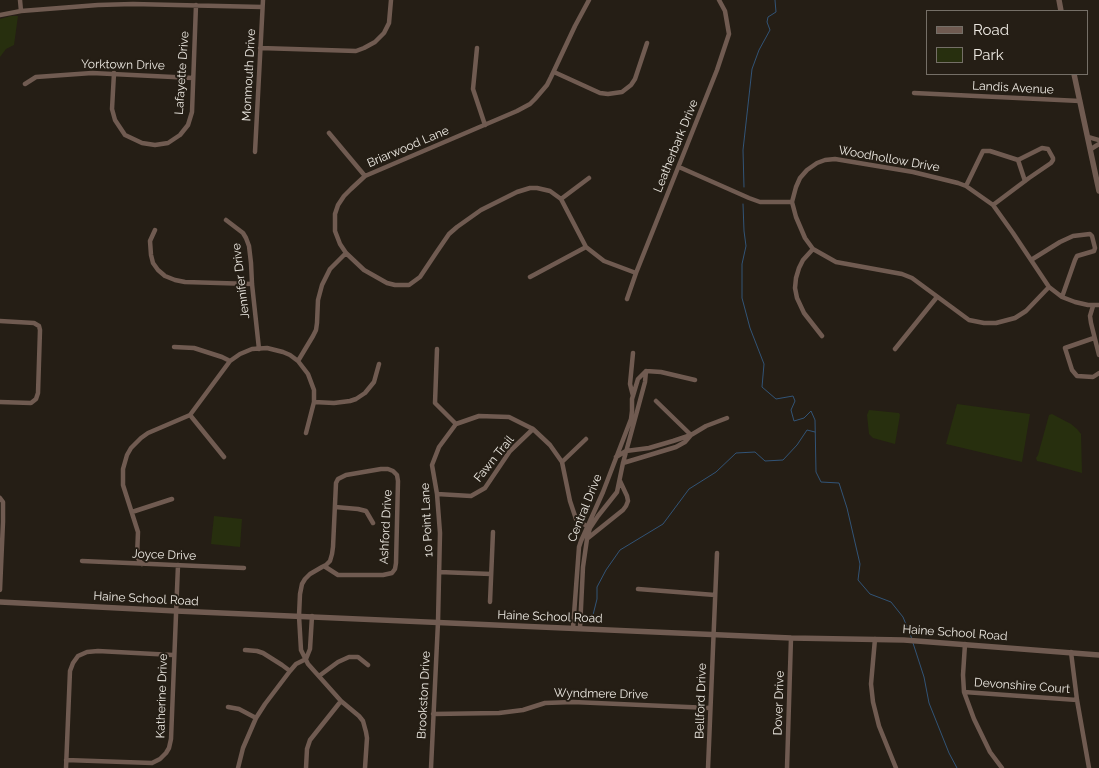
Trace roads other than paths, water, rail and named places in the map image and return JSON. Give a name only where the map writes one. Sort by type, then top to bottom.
[{"type":"street","points":[[20,0],[21,11]]},
{"type":"street","name":"Monmouth Drive","points":[[255,152],[263,0]]},
{"type":"street","points":[[260,48],[356,51],[375,42],[384,33],[389,23],[391,0]]},
{"type":"street","name":"Briarwood Lane","points":[[561,200],[550,191],[530,188],[517,192],[481,210],[453,230],[420,277],[409,285],[387,283],[364,270],[346,253],[335,231],[335,214],[338,206],[344,196],[365,176],[530,104],[547,85],[589,0]]},
{"type":"street","name":"Leatherbark Drive","points":[[627,298],[729,34],[725,11],[719,0]]},
{"type":"street","points":[[0,15],[21,11],[95,5],[262,7]]},
{"type":"street","name":"Lafayette Drive","points":[[114,73],[112,110],[117,124],[125,134],[142,143],[155,145],[174,139],[188,125],[192,112],[196,5]]},
{"type":"street","points":[[554,72],[600,93],[622,92],[634,80],[647,43]]},
{"type":"street","points":[[477,48],[473,89],[485,125]]},
{"type":"street","name":"Yorktown Drive","points":[[26,84],[36,77],[91,73],[193,78]]},
{"type":"street","points":[[1074,75],[1099,191]]},
{"type":"street","name":"Landis Avenue","points":[[914,93],[1080,101]]},
{"type":"street","points":[[329,133],[365,176]]},
{"type":"street","points":[[1088,137],[1099,140]]},
{"type":"street","points":[[1091,149],[1099,144]]},
{"type":"street","points":[[966,186],[986,150],[1018,160],[1042,148],[1048,149],[1053,158],[1051,163],[993,205]]},
{"type":"street","name":"Woodhollow Drive","points":[[792,202],[800,178],[807,170],[817,163],[835,159],[946,179],[966,186],[993,205],[1049,287],[1062,297],[1075,302],[1096,306]]},
{"type":"street","points":[[1018,160],[1025,181]]},
{"type":"street","points":[[679,167],[760,202],[792,202],[804,238],[813,249],[836,262],[902,274],[912,278],[969,320],[984,323],[1008,321],[1022,314],[1049,287]]},
{"type":"street","points":[[589,178],[561,200],[586,247],[604,261],[636,273]]},
{"type":"street","name":"Jennifer Drive","points":[[226,220],[239,229],[246,238],[251,263],[259,349]]},
{"type":"street","points":[[155,230],[150,242],[150,255],[158,270],[165,276],[185,282],[252,284]]},
{"type":"street","points":[[1031,260],[1073,236],[1090,234],[1092,236],[1094,251],[1078,256],[1062,297]]},
{"type":"street","points":[[530,277],[586,247]]},
{"type":"street","points":[[813,249],[803,260],[799,268],[795,288],[797,298],[804,313],[822,336]]},
{"type":"street","points":[[298,361],[316,330],[318,300],[322,285],[330,269],[346,253]]},
{"type":"street","points":[[895,349],[937,297]]},
{"type":"street","points":[[1096,306],[1090,316],[1099,355]]},
{"type":"street","points":[[0,321],[34,323],[39,326],[40,330],[38,393],[36,399],[30,403],[0,402]]},
{"type":"street","points":[[1094,338],[1066,348],[1072,370],[1077,376],[1093,377],[1099,373]]},
{"type":"street","points":[[174,347],[194,348],[230,361]]},
{"type":"street","points":[[142,564],[137,557],[138,532],[125,492],[123,477],[125,462],[132,448],[141,438],[148,433],[190,415],[230,361],[240,354],[267,348],[283,352],[298,361],[308,374],[314,390],[314,402],[306,433]]},
{"type":"street","points":[[437,349],[435,403],[456,424],[480,416],[509,417],[534,429],[550,445],[562,462],[570,501],[576,519],[589,527]]},
{"type":"street","name":"Central Drive","points":[[633,353],[630,384],[633,396]]},
{"type":"street","points":[[314,402],[334,403],[350,401],[365,394],[374,382],[379,364]]},
{"type":"street","points":[[646,371],[661,372],[695,380]]},
{"type":"street","name":"Central Drive","points":[[576,628],[579,547],[589,527],[632,416],[631,404],[638,379],[646,371]]},
{"type":"street","name":"Central Drive","points":[[576,628],[589,527],[617,492],[645,382],[646,371]]},
{"type":"street","points":[[633,396],[639,404]]},
{"type":"street","points":[[656,401],[691,435]]},
{"type":"street","points":[[190,415],[224,457]]},
{"type":"street","points":[[616,457],[626,451],[673,442],[726,418]]},
{"type":"street","name":"10 Point Lane","points":[[438,622],[440,533],[437,494],[432,465],[439,447],[456,424]]},
{"type":"street","name":"Fawn Trail","points":[[437,494],[471,496],[485,488],[510,451],[534,429]]},
{"type":"street","points":[[623,463],[676,447],[691,435]]},
{"type":"street","points":[[562,462],[586,439]]},
{"type":"street","name":"Ashford Drive","points":[[306,659],[301,650],[300,594],[302,584],[310,574],[330,561],[333,547],[336,483],[341,476],[380,469],[393,471],[397,475],[398,481],[396,564],[392,573],[383,575],[338,574],[324,566]]},
{"type":"street","points":[[608,479],[620,477]]},
{"type":"street","name":"Central Drive","points":[[587,539],[626,506],[628,496],[620,477]]},
{"type":"street","points":[[0,498],[3,502],[3,522],[0,590]]},
{"type":"street","points":[[132,512],[172,499]]},
{"type":"street","points":[[335,507],[366,511],[373,523]]},
{"type":"street","points":[[490,602],[493,532]]},
{"type":"street","name":"Bellford Drive","points":[[708,768],[717,553]]},
{"type":"street","name":"Joyce Drive","points":[[82,561],[244,568]]},
{"type":"street","name":"Katherine Drive","points":[[66,760],[152,763],[162,758],[169,748],[171,739],[178,565]]},
{"type":"street","points":[[439,572],[492,574]]},
{"type":"street","points":[[638,589],[715,594]]},
{"type":"street","name":"Haine School Road","points":[[0,602],[792,638],[904,640],[1099,655]]},
{"type":"street","points":[[238,768],[244,744],[256,718],[290,671],[296,664],[306,659],[310,649],[312,616]]},
{"type":"street","name":"Brookston Drive","points":[[431,768],[438,622]]},
{"type":"street","name":"Dover Drive","points":[[787,768],[792,638]]},
{"type":"street","points":[[875,639],[872,684],[873,702],[896,768]]},
{"type":"street","points":[[965,644],[962,675],[964,692],[974,719],[990,752],[1002,768]]},
{"type":"street","points":[[245,650],[263,653],[290,671]]},
{"type":"street","points":[[66,768],[70,671],[78,656],[87,652],[98,651],[174,655]]},
{"type":"street","points":[[1072,652],[1077,700],[1089,768]]},
{"type":"street","points":[[319,676],[338,662],[349,657],[358,657],[368,665]]},
{"type":"street","points":[[306,659],[308,664],[341,700],[359,716],[365,726],[367,741],[365,768]]},
{"type":"street","name":"Devonshire Court","points":[[964,692],[1077,700]]},
{"type":"street","points":[[306,768],[307,749],[310,740],[341,700]]},
{"type":"street","name":"Wyndmere Drive","points":[[433,714],[499,713],[523,710],[545,704],[573,702],[710,708]]},
{"type":"street","points":[[228,707],[239,709],[256,718]]},
{"type":"waterway","points":[[744,187],[743,150],[752,69],[759,50],[770,30],[767,22],[768,17],[776,12],[775,0]]},
{"type":"waterway","points":[[743,204],[746,246],[742,264],[742,298],[750,328],[764,364],[762,387],[776,399],[793,396],[795,401],[791,410],[794,421],[804,418],[811,411],[815,420],[816,472],[821,482],[839,483],[860,564],[858,580],[870,594],[891,602],[903,617],[912,639]]},
{"type":"waterway","points":[[593,615],[597,599],[597,587],[620,550],[663,524],[689,489],[716,472],[736,453],[755,452],[765,461],[783,460],[797,445],[807,430],[815,432]]},
{"type":"waterway","points":[[913,643],[924,677],[929,703],[957,768]]}]
